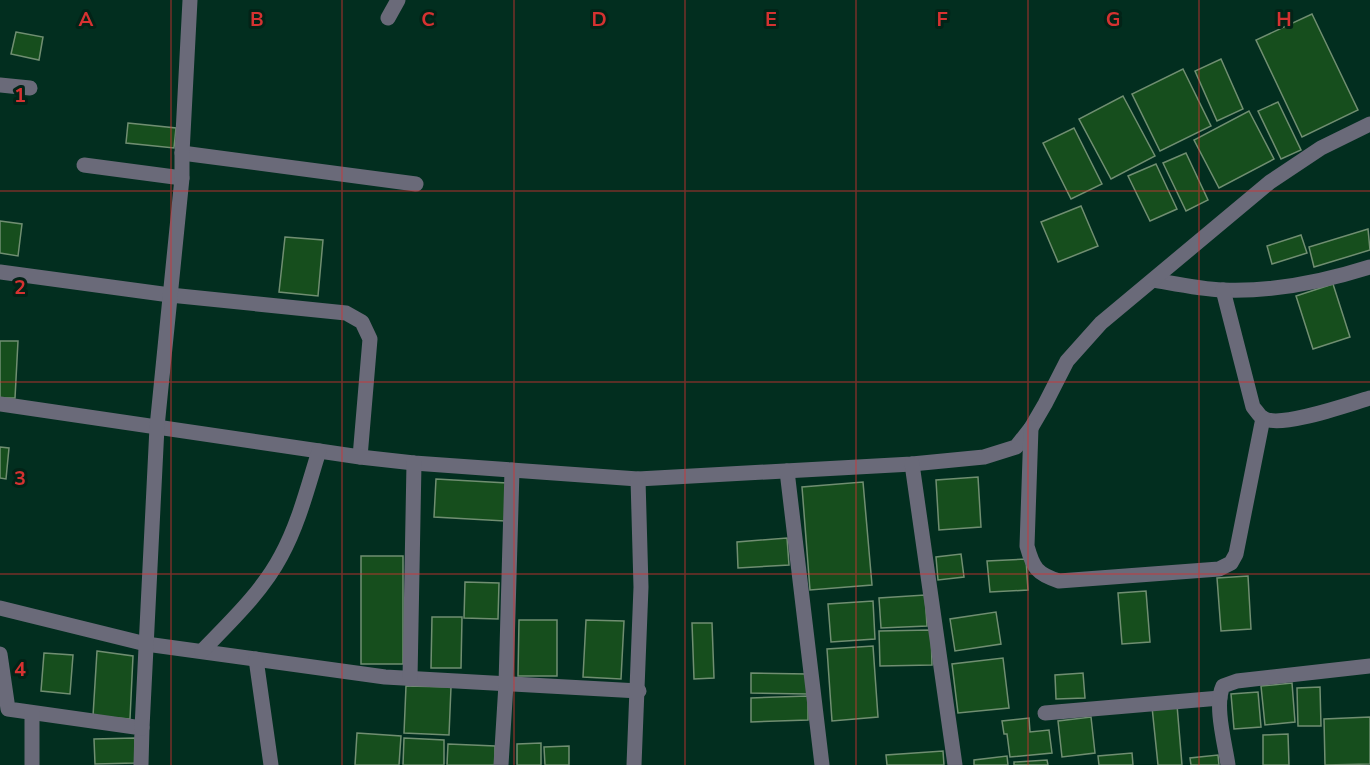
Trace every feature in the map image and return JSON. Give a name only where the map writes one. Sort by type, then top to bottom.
[{"type":"street","points":[[141,765],[157,427],[182,178],[190,0]]},
{"type":"street","points":[[388,18],[398,0]]},
{"type":"street","points":[[0,85],[30,88]]},
{"type":"street","points":[[0,404],[360,457],[638,479],[984,458],[1016,447],[1031,428],[1067,361],[1101,323],[1270,182],[1321,148],[1370,124]]},
{"type":"street","points":[[182,153],[416,184]]},
{"type":"street","points":[[84,165],[182,178]]},
{"type":"street","points":[[1154,280],[1223,290],[1275,288],[1313,283],[1370,267]]},
{"type":"street","points":[[0,272],[170,295],[346,313],[362,322],[370,339],[360,457]]},
{"type":"street","points":[[1223,290],[1253,407],[1263,418],[1278,422],[1295,419],[1370,398]]},
{"type":"street","points":[[1031,428],[1027,546],[1031,563],[1042,576],[1059,581],[1220,569],[1231,563],[1236,554],[1263,418]]},
{"type":"street","points":[[202,651],[251,599],[281,556],[298,515],[319,451]]},
{"type":"street","points":[[410,679],[414,463]]},
{"type":"street","points":[[912,464],[955,765]]},
{"type":"street","points":[[501,765],[506,684],[512,470]]},
{"type":"street","points":[[787,471],[822,765]]},
{"type":"street","points":[[634,765],[639,691],[641,587],[638,479]]},
{"type":"street","points":[[0,608],[146,644],[385,677],[639,691]]},
{"type":"street","points":[[0,654],[4,709],[142,728]]},
{"type":"street","points":[[256,659],[271,765]]},
{"type":"street","points":[[1228,765],[1220,698],[1223,686],[1237,681],[1370,666]]},
{"type":"street","points":[[1045,713],[1220,698]]},
{"type":"street","points":[[32,712],[32,765]]},
{"type":"building","points":[[1312,14],[1358,110],[1302,137],[1256,40]]},
{"type":"building","points":[[16,32],[43,37],[39,60],[11,54]]},
{"type":"building","points":[[1221,59],[1243,109],[1217,121],[1195,71]]},
{"type":"building","points":[[1183,69],[1211,126],[1160,151],[1132,94]]},
{"type":"building","points":[[1123,96],[1155,156],[1111,179],[1079,119]]},
{"type":"building","points":[[1278,102],[1301,150],[1281,159],[1258,111]]},
{"type":"building","points":[[1249,111],[1274,159],[1219,188],[1194,140]]},
{"type":"building","points":[[128,123],[176,128],[174,148],[126,143]]},
{"type":"building","points":[[1074,128],[1102,184],[1071,199],[1043,143]]},
{"type":"building","points":[[1186,153],[1208,200],[1186,211],[1163,163]]},
{"type":"building","points":[[1156,164],[1177,209],[1150,221],[1128,176]]},
{"type":"building","points":[[1081,206],[1098,246],[1058,262],[1041,222]]},
{"type":"building","points":[[0,221],[22,224],[18,256],[0,253]]},
{"type":"building","points":[[1368,229],[1370,250],[1314,267],[1309,247]]},
{"type":"building","points":[[1301,235],[1307,253],[1272,264],[1267,246]]},
{"type":"building","points":[[285,237],[323,240],[318,296],[279,292]]},
{"type":"building","points":[[1333,284],[1350,337],[1313,349],[1296,296]]},
{"type":"building","points":[[0,341],[18,341],[15,398],[0,398]]},
{"type":"building","points":[[0,447],[9,448],[6,479],[0,478]]},
{"type":"building","points":[[978,477],[981,527],[939,530],[936,480]]},
{"type":"building","points":[[436,479],[507,483],[505,521],[434,517]]},
{"type":"building","points":[[863,482],[872,585],[810,590],[802,487]]},
{"type":"building","points":[[787,538],[789,565],[738,568],[737,542]]},
{"type":"building","points":[[961,554],[964,577],[938,580],[936,557]]},
{"type":"building","points":[[361,556],[403,556],[403,664],[361,664]]},
{"type":"building","points":[[1026,559],[1028,590],[990,592],[987,561]]},
{"type":"building","points":[[1248,576],[1251,629],[1221,631],[1217,578]]},
{"type":"building","points":[[465,582],[499,583],[498,619],[464,618]]},
{"type":"building","points":[[1146,591],[1150,642],[1122,644],[1118,593]]},
{"type":"building","points":[[925,595],[927,626],[881,628],[879,598]]},
{"type":"building","points":[[873,601],[875,639],[831,642],[828,604]]},
{"type":"building","points":[[996,612],[1001,644],[955,651],[950,619]]},
{"type":"building","points":[[432,617],[462,617],[461,668],[431,668]]},
{"type":"building","points":[[519,620],[557,620],[557,676],[518,676]]},
{"type":"building","points":[[586,620],[624,621],[621,679],[583,677]]},
{"type":"building","points":[[692,623],[712,623],[714,678],[694,679]]},
{"type":"building","points":[[931,630],[932,665],[880,666],[879,631]]},
{"type":"building","points":[[873,646],[878,717],[832,721],[827,649]]},
{"type":"building","points":[[97,651],[133,656],[130,719],[93,716]]},
{"type":"building","points":[[44,653],[73,655],[70,694],[41,691]]},
{"type":"building","points":[[1003,658],[1009,708],[958,713],[952,664]]},
{"type":"building","points":[[751,673],[807,674],[807,694],[751,693]]},
{"type":"building","points":[[1083,673],[1085,698],[1056,699],[1055,675]]},
{"type":"building","points":[[1292,683],[1295,722],[1265,725],[1261,686]]},
{"type":"building","points":[[406,686],[451,687],[449,735],[404,733]]},
{"type":"building","points":[[1320,687],[1321,726],[1298,726],[1297,688]]},
{"type":"building","points":[[1258,692],[1261,727],[1234,729],[1231,694]]},
{"type":"building","points":[[808,696],[808,720],[751,722],[751,698]]},
{"type":"building","points":[[1177,705],[1182,765],[1158,765],[1152,707]]},
{"type":"building","points":[[1091,717],[1095,753],[1062,757],[1058,721]]},
{"type":"building","points":[[1370,717],[1370,764],[1325,765],[1324,719]]},
{"type":"building","points":[[1029,718],[1030,732],[1049,730],[1052,753],[1010,757],[1007,734],[1004,734],[1002,721]]},
{"type":"building","points":[[357,733],[401,736],[399,765],[355,765]]},
{"type":"building","points":[[1288,734],[1289,765],[1263,765],[1263,735]]},
{"type":"building","points":[[135,738],[135,763],[95,764],[94,739]]},
{"type":"building","points":[[404,738],[444,740],[444,765],[403,765]]},
{"type":"building","points":[[541,743],[541,765],[517,765],[517,744]]},
{"type":"building","points":[[448,744],[495,746],[495,765],[447,765]]},
{"type":"building","points":[[569,746],[569,765],[545,765],[544,747]]},
{"type":"building","points":[[943,751],[944,765],[887,765],[886,755]]},
{"type":"building","points":[[1132,753],[1133,765],[1099,765],[1098,756]]},
{"type":"building","points":[[1218,755],[1219,765],[1191,765],[1190,758]]},
{"type":"building","points":[[1007,756],[1008,765],[974,765],[974,760]]},
{"type":"building","points":[[1047,760],[1048,765],[1014,765],[1014,762]]}]
